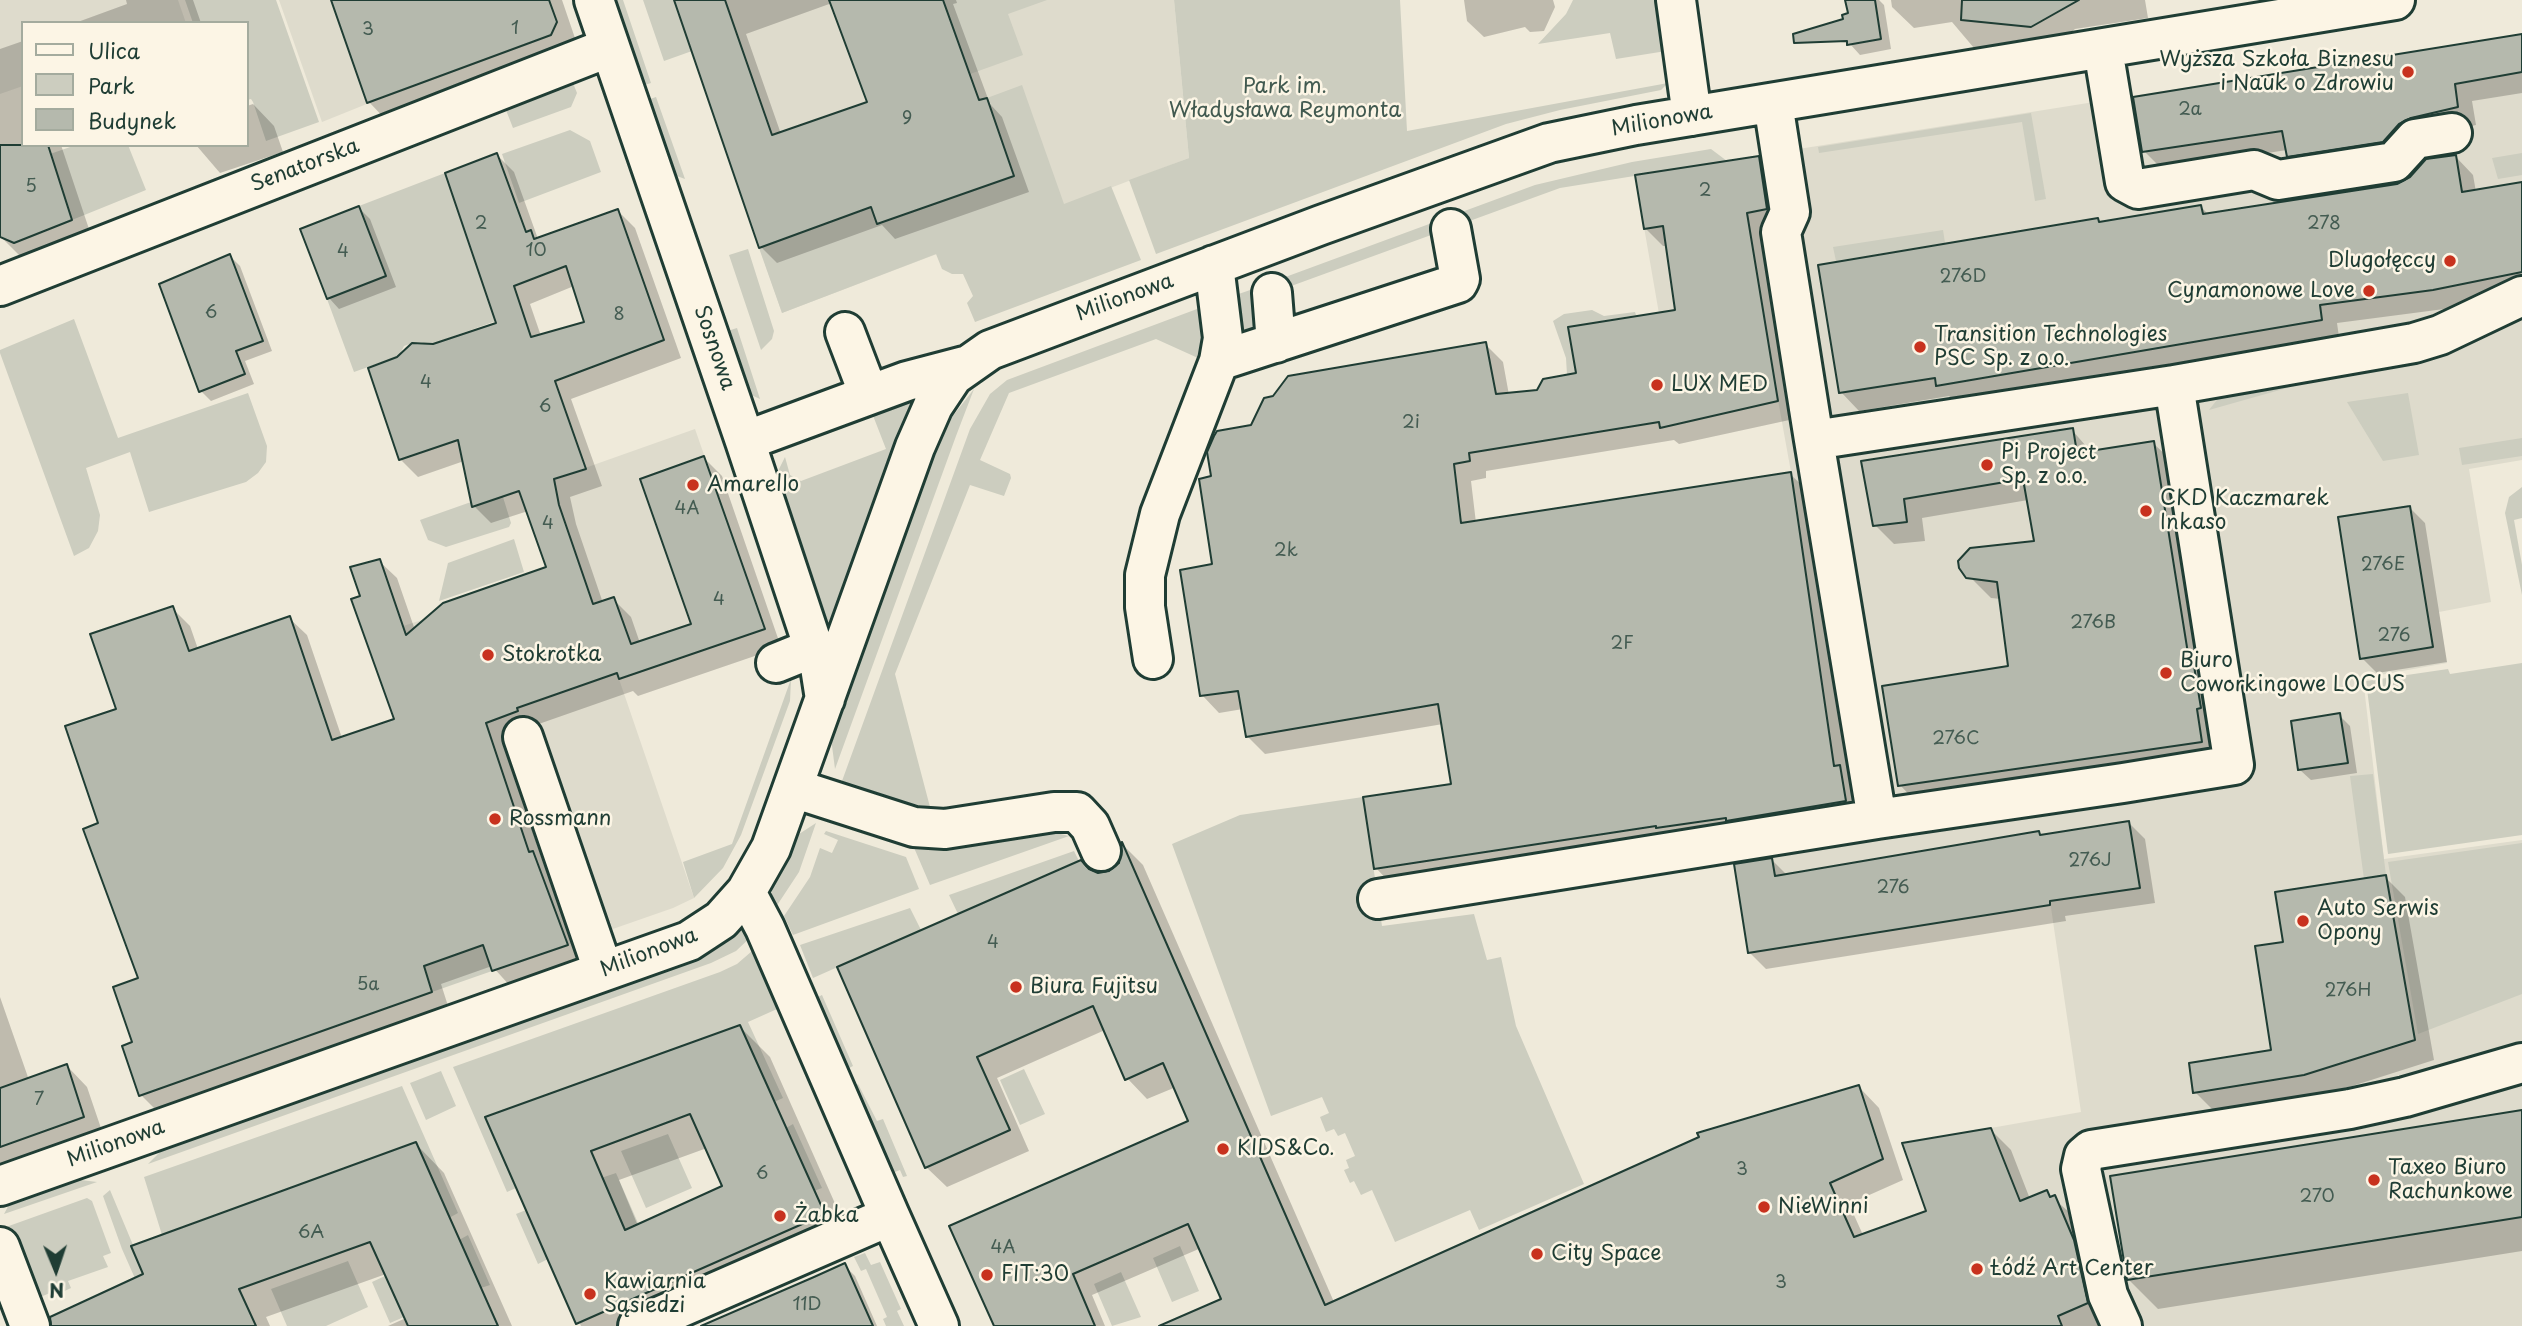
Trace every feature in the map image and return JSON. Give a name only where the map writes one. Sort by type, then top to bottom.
[{"type":"street","name":"Sosnowa","points":[[594,0],[824,680],[825,699]]},
{"type":"street","points":[[1676,0],[1692,116]]},
{"type":"street","name":"Milionowa","points":[[745,441],[869,395],[964,366],[1014,339],[1537,147],[1692,116],[2395,0]]},
{"type":"street","name":"Senatorska","points":[[0,286],[610,47]]},
{"type":"street","points":[[2103,49],[2124,182],[2138,189],[2253,170],[2278,180],[2394,162],[2415,139],[2452,134]]},
{"type":"street","points":[[1773,103],[1790,212],[1781,232],[1877,819]]},
{"type":"street","points":[[1219,361],[1458,283],[1460,279],[1451,229]]},
{"type":"street","points":[[1153,659],[1145,607],[1145,575],[1150,543],[1219,361],[1223,338],[1214,265]]},
{"type":"street","points":[[1272,293],[1276,343]]},
{"type":"street","points":[[1814,440],[2174,385],[2414,343],[2440,335],[2522,296]]},
{"type":"street","points":[[845,332],[869,395]]},
{"type":"street","name":"Milionowa","points":[[0,1186],[689,941],[721,919],[746,892],[767,856],[915,447],[940,395],[964,366]]},
{"type":"street","points":[[1378,900],[1877,819],[2234,765],[2174,385]]},
{"type":"street","points":[[776,663],[813,648]]},
{"type":"street","points":[[523,737],[603,970]]},
{"type":"street","points":[[793,789],[876,817],[929,829],[1009,821],[1054,812],[1077,812],[1090,826],[1101,851]]},
{"type":"street","points":[[746,892],[761,919],[939,1326]]},
{"type":"street","points":[[2122,1326],[2108,1295],[2081,1169],[2084,1156],[2091,1150],[2350,1109],[2404,1097],[2522,1063]]},
{"type":"street","points":[[638,1326],[890,1216]]},
{"type":"street","points":[[0,1247],[30,1326]]},
{"type":"shaded area","points":[[0,0],[178,0],[185,21],[21,21],[21,87],[0,94]]},
{"type":"shaded area","points":[[279,0],[383,0],[414,85],[322,122]]},
{"type":"shaded area","points":[[674,0],[1174,0],[1189,158],[782,313]]},
{"type":"shaded area","points":[[2522,34],[2522,460],[2469,469],[2491,602],[2439,612],[2447,663],[2363,678],[2384,859],[2522,840],[2522,1326],[2062,1326],[1999,1180],[2010,1175],[1991,1128],[2081,1112],[2050,901],[2139,887],[2129,822],[2040,835],[2039,831],[1775,876],[1770,849],[1732,855],[1726,818],[1846,801],[1840,765],[1834,766],[1791,472],[1768,345],[1667,360],[1635,175]]},
{"type":"shaded area","points":[[695,429],[765,629],[619,679],[694,898],[673,908],[521,961],[403,626],[425,619],[443,603],[576,556],[551,480]]},
{"type":"green space","points":[[185,0],[276,0],[319,122],[266,141],[253,102],[248,100],[248,21],[192,21]]},
{"type":"green space","points":[[607,0],[623,0],[651,83],[641,86]]},
{"type":"green space","points":[[643,0],[674,0],[692,51],[664,61]]},
{"type":"green space","points":[[943,0],[1047,0],[1008,14],[1023,55],[970,74]]},
{"type":"green space","name":"Park im. Władysława Reymonta","points":[[1174,0],[1400,0],[1407,131],[1668,83],[1661,90],[1560,110],[1506,124],[1156,254],[1129,180],[1189,158]]},
{"type":"green space","points":[[1573,0],[1657,0],[1666,51],[1616,59],[1610,33],[1538,44],[1566,14]]},
{"type":"green space","points":[[571,78],[577,93],[571,107],[513,128],[504,105]]},
{"type":"green space","points":[[1022,85],[1064,204],[1111,186],[1141,260],[975,322],[967,303],[973,296],[963,274],[952,274],[942,269],[936,254],[782,313],[759,248],[871,207],[878,223],[1014,176],[987,98]]},
{"type":"green space","points":[[656,97],[685,179],[666,172],[641,102]]},
{"type":"green space","points":[[2031,113],[2046,199],[2035,201],[2022,122],[1819,153],[1818,147]]},
{"type":"green space","points":[[570,130],[590,141],[601,172],[519,203],[502,154]]},
{"type":"green space","points":[[70,147],[129,147],[146,190],[72,220],[50,154]]},
{"type":"green space","points":[[1711,149],[1727,161],[1560,188],[1283,289],[1280,279],[1535,185],[1632,162]]},
{"type":"green space","points":[[2522,153],[2522,175],[2498,179],[2492,158]]},
{"type":"green space","points":[[445,173],[496,321],[429,345],[412,343],[404,346],[399,356],[354,372],[327,299],[386,276],[359,206]]},
{"type":"green space","points":[[1943,230],[1945,243],[1836,261],[1833,247]]},
{"type":"green space","points":[[748,249],[774,331],[772,339],[761,350],[729,255]]},
{"type":"green space","points":[[1256,288],[1260,330],[1239,334],[1230,297]]},
{"type":"green space","points":[[1205,306],[1204,353],[1198,358],[1156,339],[1009,393],[980,460],[1010,474],[1004,496],[970,485],[895,674],[930,807],[883,799],[842,781],[970,429],[990,394],[1007,380]]},
{"type":"green space","points":[[1592,310],[1604,316],[1635,312],[1636,315],[1568,327],[1576,373],[1567,375],[1566,358],[1553,321],[1564,314]]},
{"type":"green space","points":[[74,319],[118,438],[248,393],[267,446],[266,462],[258,473],[246,482],[149,512],[130,452],[86,468],[100,515],[98,531],[89,548],[74,556],[0,350]]},
{"type":"green space","points":[[737,328],[760,399],[749,394],[721,333]]},
{"type":"green space","points":[[2300,377],[2301,384],[2209,410],[2224,391]]},
{"type":"green space","points":[[974,389],[835,769],[831,738],[897,545],[945,426]]},
{"type":"green space","points":[[2408,393],[2419,455],[2383,461],[2347,402]]},
{"type":"green space","points":[[913,398],[825,641],[776,483],[779,469],[785,457],[790,475],[801,481],[886,449],[872,413]]},
{"type":"green space","points":[[2522,438],[2522,456],[2462,465],[2459,448]]},
{"type":"green space","points":[[2522,487],[2522,518],[2514,520],[2522,565],[2522,595],[2505,513],[2509,497]]},
{"type":"green space","points":[[503,497],[511,523],[509,527],[446,547],[428,540],[420,520],[471,502]]},
{"type":"green space","points":[[514,539],[524,572],[439,601],[448,563]]},
{"type":"green space","points":[[2522,663],[2522,835],[2388,854],[2366,681],[2448,669],[2450,674]]},
{"type":"green space","points":[[791,679],[790,701],[741,835],[723,868],[694,898],[683,862],[732,844]]},
{"type":"green space","points":[[2373,774],[2386,875],[2364,879],[2350,776]]},
{"type":"green space","points":[[1363,797],[1382,926],[1474,914],[1487,960],[1501,957],[1516,1026],[1584,1184],[1479,1230],[1470,1210],[1395,1242],[1372,1190],[1361,1195],[1354,1181],[1350,1183],[1344,1170],[1349,1168],[1346,1160],[1355,1156],[1345,1133],[1338,1136],[1334,1129],[1326,1132],[1320,1117],[1329,1113],[1322,1097],[1271,1116],[1172,844],[1240,815]]},
{"type":"green space","points":[[816,823],[799,872],[772,913],[772,888],[796,836]]},
{"type":"green space","points":[[826,831],[906,857],[919,889],[793,935],[784,916],[810,877],[820,848],[832,853],[838,840],[824,834]]},
{"type":"green space","points":[[1048,831],[1069,836],[930,885],[912,843]]},
{"type":"green space","points":[[2522,843],[2522,994],[2418,1034],[2388,862]]},
{"type":"green space","points":[[1074,851],[1079,861],[958,914],[949,895]]},
{"type":"green space","points":[[910,908],[921,930],[813,978],[800,945]]},
{"type":"green space","points":[[741,927],[754,934],[736,951],[711,963],[148,1164],[166,1146],[729,936]]},
{"type":"green space","points":[[483,945],[492,971],[432,992],[424,966]]},
{"type":"green space","points":[[759,945],[786,1005],[748,1022],[783,1098],[774,1102],[740,1025],[485,1118],[516,1188],[507,1192],[453,1067],[720,972],[737,964]]},
{"type":"green space","points":[[822,995],[853,1066],[841,1072],[810,1001]]},
{"type":"green space","points":[[1024,1069],[1045,1114],[1020,1125],[1000,1080]]},
{"type":"green space","points":[[441,1071],[456,1106],[426,1120],[410,1083]]},
{"type":"green space","points":[[858,1084],[877,1121],[883,1119],[907,1176],[903,1177],[900,1170],[887,1175],[849,1089]]},
{"type":"green space","points":[[402,1086],[458,1213],[449,1218],[416,1142],[162,1235],[144,1177]]},
{"type":"green space","points":[[793,1124],[822,1188],[814,1191],[786,1128]]},
{"type":"green space","points":[[668,1134],[692,1188],[646,1208],[621,1151]]},
{"type":"green space","points":[[616,1173],[638,1223],[624,1230],[601,1178]]},
{"type":"green space","points":[[73,1179],[97,1182],[4,1214],[11,1201]]},
{"type":"green space","points":[[110,1190],[166,1326],[156,1326],[122,1249],[103,1196]]},
{"type":"green space","points":[[87,1198],[92,1201],[111,1253],[103,1256],[108,1267],[68,1281],[71,1288],[52,1297],[50,1293],[33,1300],[6,1227]]},
{"type":"green space","points":[[526,1210],[548,1259],[538,1264],[516,1214]]},
{"type":"green space","points":[[468,1235],[490,1285],[481,1288],[459,1240]]},
{"type":"green space","points":[[1180,1246],[1199,1291],[1172,1302],[1153,1258]]},
{"type":"green space","points":[[865,1253],[871,1265],[880,1262],[901,1309],[897,1311],[904,1326],[886,1326],[883,1319],[887,1317],[866,1269],[861,1271],[854,1257]]},
{"type":"green space","points":[[348,1261],[368,1307],[326,1326],[287,1326],[271,1289]]},
{"type":"green space","points":[[1121,1272],[1141,1317],[1112,1326],[1094,1284]]},
{"type":"green space","points":[[385,1276],[404,1317],[390,1323],[372,1282]]},
{"type":"building","points":[[331,0],[549,0],[557,22],[551,35],[367,103]]},
{"type":"building","points":[[674,0],[725,0],[772,135],[867,102],[829,0],[943,0],[979,100],[987,98],[1014,176],[877,224],[871,207],[759,248]]},
{"type":"building","points":[[1845,0],[1875,0],[1881,39],[1847,45],[1847,41],[1794,43],[1793,34],[1843,19],[1842,15],[1848,13]]},
{"type":"building","points":[[1962,0],[2079,0],[2031,27],[1961,20]]},
{"type":"building","name":"Wyższa Szkoła Biznesu i Nauk o Zdrowiu","points":[[2522,34],[2522,72],[2455,84],[2458,107],[2411,118],[2399,124],[2383,142],[2287,157],[2282,131],[2142,152],[2133,97]]},
{"type":"building","points":[[0,145],[49,147],[72,220],[14,243],[0,237]]},
{"type":"building","points":[[497,153],[526,232],[531,230],[534,239],[618,209],[664,340],[555,381],[586,469],[554,479],[559,505],[593,604],[614,597],[631,644],[691,624],[640,479],[704,456],[765,629],[619,679],[617,673],[517,708],[518,711],[486,723],[529,852],[533,851],[568,945],[492,971],[483,945],[424,966],[432,992],[139,1096],[122,1046],[132,1042],[113,987],[138,978],[83,829],[98,823],[65,726],[116,709],[90,634],[173,606],[189,651],[290,616],[332,740],[394,719],[351,599],[360,596],[350,567],[380,559],[406,635],[443,603],[546,567],[519,491],[472,507],[458,440],[399,460],[368,368],[397,357],[412,343],[433,344],[496,323],[445,173]],"holes":[[[566,266],[584,322],[531,337],[514,286]]]},
{"type":"building","points":[[2456,155],[2462,192],[2522,182],[2522,272],[2433,290],[2320,305],[2322,320],[1936,386],[1935,378],[1839,393],[1818,265],[2098,218],[2099,222],[2201,205],[2203,214],[2397,184],[2410,177],[2426,159]]},
{"type":"building","points":[[1759,156],[1767,209],[1747,213],[1778,401],[1660,428],[1659,422],[1469,453],[1470,461],[1454,464],[1461,523],[1791,472],[1834,766],[1840,765],[1846,801],[1726,821],[1726,818],[1656,826],[1374,869],[1363,797],[1451,784],[1438,704],[1246,737],[1238,691],[1200,696],[1180,570],[1212,564],[1199,479],[1211,476],[1207,452],[1214,436],[1217,431],[1251,425],[1264,398],[1273,396],[1288,376],[1486,342],[1496,394],[1537,390],[1543,379],[1576,373],[1568,327],[1675,310],[1663,226],[1644,229],[1635,175]]},
{"type":"building","points":[[359,206],[386,276],[327,299],[300,229]]},
{"type":"building","points":[[230,254],[263,341],[236,351],[245,374],[199,392],[159,284]]},
{"type":"building","points":[[2073,428],[2077,453],[2154,441],[2190,666],[2194,666],[2201,708],[2197,709],[2202,742],[1898,786],[1882,686],[2008,666],[1997,582],[1966,578],[1958,561],[1970,548],[2034,541],[2023,479],[1904,499],[1907,522],[1873,526],[1861,461]]},
{"type":"building","points":[[2410,506],[2433,647],[2360,659],[2338,517]]},
{"type":"building","points":[[2340,713],[2348,763],[2298,770],[2291,721]]},
{"type":"building","points":[[2129,821],[2140,888],[1748,953],[1734,864],[1772,858],[1775,876],[2039,831],[2040,835]]},
{"type":"building","points":[[1122,842],[1325,1305],[1699,1137],[1697,1133],[1859,1085],[1883,1159],[1830,1183],[1854,1237],[1926,1211],[1902,1143],[1991,1128],[2020,1201],[2047,1190],[2050,1197],[2055,1195],[2074,1240],[2088,1303],[2058,1316],[2062,1326],[1159,1326],[1221,1299],[1188,1224],[1073,1274],[1095,1326],[994,1326],[949,1226],[1188,1121],[1163,1063],[1125,1080],[1093,1006],[977,1057],[1010,1130],[925,1168],[837,967],[1081,860],[1089,869],[1098,873],[1109,871],[1119,863]]},
{"type":"building","points":[[2386,875],[2415,1040],[2304,1075],[2193,1093],[2189,1063],[2271,1050],[2255,946],[2283,942],[2275,892]]},
{"type":"building","points":[[740,1025],[825,1214],[576,1324],[485,1117]],"holes":[[[690,1114],[722,1186],[625,1230],[591,1151]]]},
{"type":"building","points":[[67,1064],[84,1117],[0,1147],[0,1088]]},
{"type":"building","points":[[2522,1110],[2522,1217],[2127,1280],[2110,1176]]},
{"type":"building","points":[[416,1142],[498,1326],[408,1326],[370,1242],[239,1289],[256,1326],[51,1326],[50,1317],[143,1274],[131,1246]]},
{"type":"building","points":[[845,1263],[873,1326],[701,1326],[814,1277]]},
{"type":"place","name":"Wyższa Szkoła Biznesu i Nauk o Zdrowiu","points":[[2408,72]]},
{"type":"place","name":"Dlugołęccy","points":[[2450,261]]},
{"type":"place","name":"Cynamonowe Love","points":[[2369,291]]},
{"type":"place","name":"Transition Technologies PSC Sp. z o.o.","points":[[1920,347]]},
{"type":"place","name":"LUX MED","points":[[1657,385]]},
{"type":"place","name":"Pi Project Sp. z o.o.","points":[[1987,465]]},
{"type":"place","name":"Amarello","points":[[693,485]]},
{"type":"place","name":"CKD Kaczmarek Inkaso","points":[[2146,511]]},
{"type":"place","name":"Stokrotka","points":[[488,655]]},
{"type":"place","name":"Biuro Coworkingowe LOCUS","points":[[2166,673]]},
{"type":"place","name":"Rossmann","points":[[495,819]]},
{"type":"place","name":"Auto Serwis Opony","points":[[2303,921]]},
{"type":"place","name":"Biura Fujitsu","points":[[1016,987]]},
{"type":"place","name":"KIDS&Co.","points":[[1223,1149]]},
{"type":"place","name":"Taxeo Biuro Rachunkowe","points":[[2374,1180]]},
{"type":"place","name":"NieWinni","points":[[1764,1207]]},
{"type":"place","name":"Żabka","points":[[780,1216]]},
{"type":"place","name":"City Space","points":[[1537,1254]]},
{"type":"place","name":"Łódź Art Center","points":[[1977,1269]]},
{"type":"place","name":"FIT:30","points":[[987,1275]]},
{"type":"place","name":"Kawiarnia Sąsiedzi","points":[[590,1294]]}]
